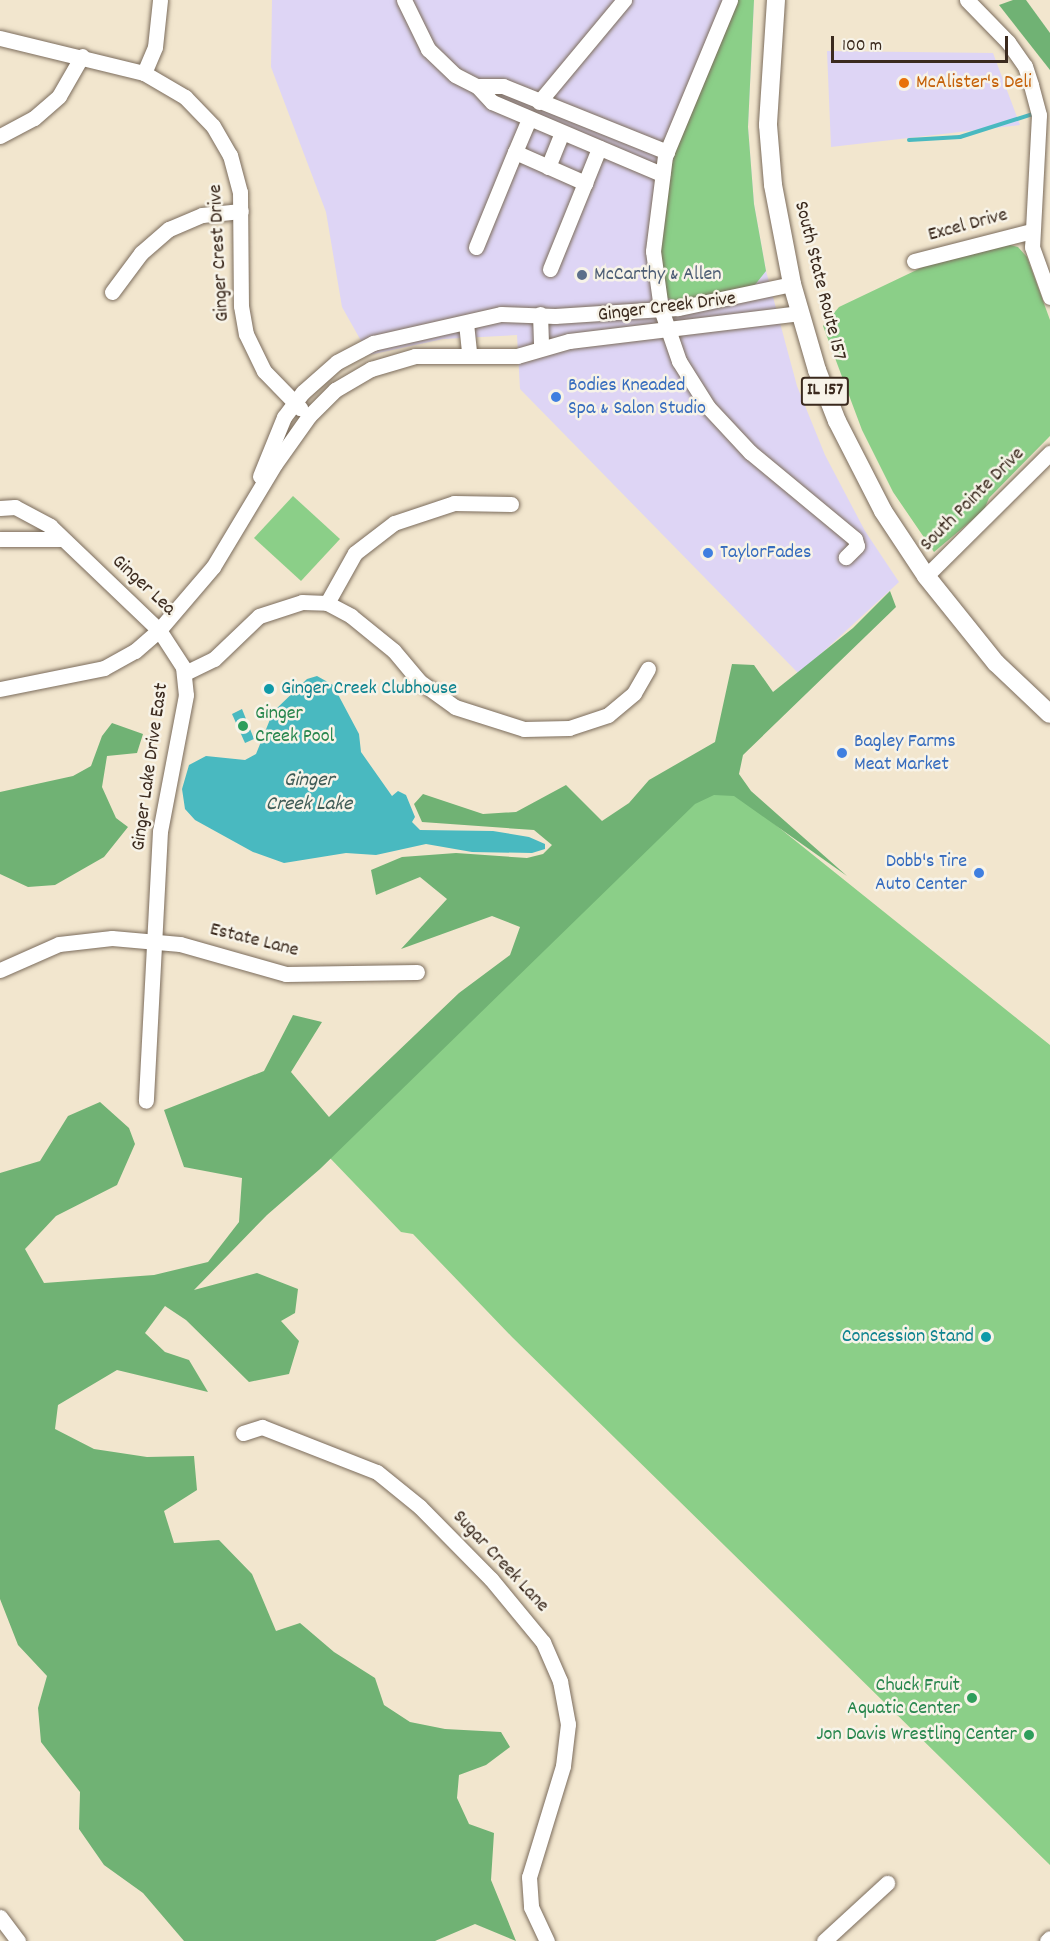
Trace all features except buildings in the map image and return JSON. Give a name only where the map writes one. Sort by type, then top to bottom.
[{"type":"main road","name":"South State Route 157","points":[[776,0],[768,125],[773,185],[792,284],[837,421],[883,511],[926,576],[996,663],[1050,714]]},
{"type":"street","points":[[144,73],[159,28],[160,0]]},
{"type":"street","points":[[404,0],[428,49],[455,75],[477,86],[492,102],[662,174]]},
{"type":"street","points":[[538,102],[624,0]]},
{"type":"street","points":[[730,0],[667,152],[662,174],[653,251],[661,309],[667,331],[687,376],[729,432],[855,539],[857,546],[846,557]]},
{"type":"street","points":[[967,0],[1008,42],[1024,66],[1031,85],[1039,115],[1032,247],[1050,297]]},
{"type":"street","name":"Ginger Crest Drive","points":[[0,38],[82,56],[144,73],[185,97],[213,126],[236,173],[241,211],[241,306],[246,334],[264,371],[309,416]]},
{"type":"street","points":[[0,136],[34,118],[59,96],[82,56]]},
{"type":"street","points":[[477,86],[503,86],[667,152]]},
{"type":"street","points":[[548,167],[556,130],[556,109]]},
{"type":"street","points":[[476,247],[529,119]]},
{"type":"street","points":[[550,268],[599,148]]},
{"type":"street","points":[[515,152],[585,183]]},
{"type":"street","points":[[112,292],[141,253],[169,230],[202,215],[241,211]]},
{"type":"street","name":"Excel Drive","points":[[915,261],[1032,231]]},
{"type":"street","name":"Ginger Creek Drive","points":[[249,510],[272,444],[294,403],[319,375],[357,350],[392,338],[501,314],[661,309],[792,284]]},
{"type":"street","name":"Ginger Creek Drive","points":[[0,689],[104,668],[135,651],[159,630],[213,567],[309,416],[335,390],[370,369],[415,356],[470,354],[517,356],[569,340],[667,331],[800,313]]},
{"type":"street","points":[[540,314],[541,348]]},
{"type":"street","points":[[466,323],[470,354]]},
{"type":"street","name":"South Pointe Drive","points":[[926,576],[1050,453]]},
{"type":"street","points":[[327,603],[355,553],[394,523],[454,503],[511,504]]},
{"type":"street","name":"Ginger Lea","points":[[0,508],[10,505],[32,513],[159,630],[178,653],[185,673]]},
{"type":"street","points":[[0,539],[61,539]]},
{"type":"street","points":[[185,673],[214,659],[247,625],[274,608],[302,602],[327,603],[373,631],[419,681],[445,701],[473,716],[524,729],[569,728],[608,715],[634,693],[648,669]]},
{"type":"street","name":"Ginger Lake Drive East","points":[[146,1101],[153,940],[162,811],[186,695],[185,673]]},
{"type":"street","name":"Estate Lane","points":[[0,970],[37,951],[86,938],[153,940],[286,974],[417,972]]},
{"type":"street","name":"Sugar Creek Lane","points":[[243,1433],[261,1426],[377,1472],[420,1507],[491,1579],[543,1642],[560,1681],[568,1724],[564,1766],[529,1877],[531,1907],[548,1941]]},
{"type":"street","points":[[824,1941],[887,1883]]},
{"type":"street","points":[[0,1917],[18,1941]]},
{"type":"street","points":[[1047,1941],[1050,1938]]},
{"type":"shaded area","points":[[272,0],[754,0],[748,127],[754,204],[766,271],[797,386],[825,455],[865,531],[899,582],[799,674],[520,389],[517,335],[443,339],[369,355],[342,307],[326,212],[271,67]]},
{"type":"shaded area","points":[[827,51],[993,53],[1020,125],[831,147]]},
{"type":"green space","points":[[737,0],[754,0],[748,127],[754,204],[766,271],[754,286],[679,301],[667,298],[660,258],[665,188],[677,146]]},
{"type":"green space","points":[[1013,0],[1026,0],[1050,33],[1050,70],[999,5]]},
{"type":"green space","points":[[1006,244],[1018,247],[1027,257],[1050,320],[1050,436],[989,498],[984,510],[934,552],[893,492],[862,430],[823,326],[839,307],[925,266]]},
{"type":"green space","points":[[293,496],[340,539],[301,581],[254,538]]},
{"type":"green space","points":[[890,591],[896,607],[743,755],[739,774],[751,791],[847,876],[734,796],[714,795],[695,804],[320,1169],[267,1215],[194,1290],[257,1273],[298,1289],[295,1313],[281,1321],[299,1341],[289,1374],[249,1382],[186,1320],[165,1306],[145,1333],[165,1352],[189,1360],[208,1392],[117,1370],[58,1405],[55,1429],[94,1449],[147,1457],[194,1456],[197,1490],[164,1511],[174,1543],[219,1540],[252,1574],[276,1631],[300,1623],[334,1652],[375,1678],[384,1705],[410,1722],[445,1729],[501,1732],[510,1747],[486,1765],[459,1775],[457,1798],[469,1824],[494,1833],[491,1880],[516,1941],[475,1924],[435,1941],[184,1941],[143,1893],[104,1865],[79,1829],[80,1792],[41,1742],[38,1708],[47,1676],[18,1645],[0,1599],[0,1173],[40,1161],[68,1116],[100,1102],[129,1128],[135,1144],[117,1185],[56,1216],[25,1249],[44,1283],[154,1275],[208,1262],[239,1222],[242,1178],[184,1167],[164,1110],[264,1071],[293,1015],[322,1022],[291,1072],[329,1117],[459,993],[510,955],[520,927],[492,916],[401,949],[447,899],[420,877],[376,895],[371,870],[402,857],[456,853],[527,858],[543,854],[552,845],[534,830],[422,822],[414,804],[423,794],[483,814],[516,812],[566,785],[602,821],[629,803],[649,780],[715,742],[732,664],[754,665],[773,692],[853,628]]},
{"type":"green space","points":[[112,723],[143,734],[137,753],[107,756],[102,787],[116,818],[128,827],[104,857],[55,885],[28,887],[0,874],[0,792],[73,776],[91,766],[102,736]]},
{"type":"green space","points":[[717,778],[1050,1045],[1050,1865],[512,1337],[413,1234],[401,1232],[330,1158]]},
{"type":"water","name":"Ginger Creek Lake","points":[[317,676],[333,685],[359,734],[361,752],[392,796],[398,791],[406,795],[415,817],[412,822],[420,830],[493,831],[529,837],[545,844],[545,849],[532,853],[472,852],[426,844],[376,855],[346,853],[284,863],[253,852],[195,820],[185,809],[182,789],[189,765],[206,756],[245,760],[256,754],[273,712],[307,679]]},
{"type":"water","name":"Ginger Creek Pool","points":[[242,709],[254,739],[245,743],[232,714]]},
{"type":"waterway","points":[[909,140],[960,137],[1036,113]]},
{"type":"place","name":"McAlister's Deli","points":[[904,83]]},
{"type":"place","name":"McCarthy & Allen","points":[[582,275]]},
{"type":"place","name":"Bodies Kneaded Spa & Salon Studio","points":[[556,397]]},
{"type":"place","name":"TaylorFades","points":[[708,553]]},
{"type":"place","name":"Ginger Creek Clubhouse","points":[[269,689]]},
{"type":"place","name":"Ginger Creek Pool","points":[[243,726]]},
{"type":"place","name":"Bagley Farms Meat Market","points":[[842,753]]},
{"type":"place","name":"Dobb's Tire Auto Center","points":[[979,873]]},
{"type":"place","name":"Concession Stand","points":[[986,1337]]},
{"type":"place","name":"Chuck Fruit Aquatic Center","points":[[972,1698]]},
{"type":"place","name":"Jon Davis Wrestling Center","points":[[1029,1735]]}]
